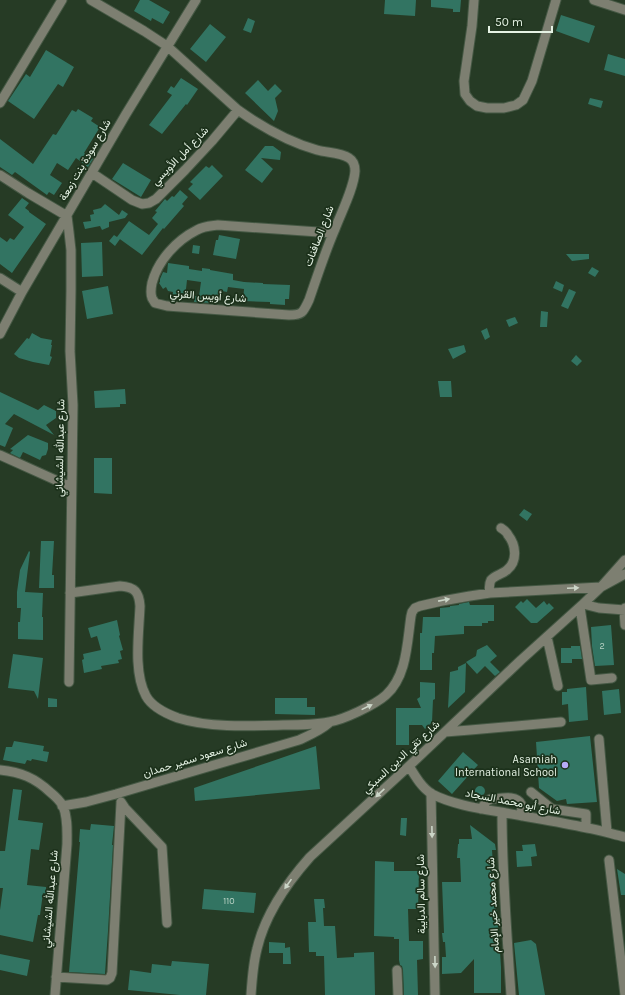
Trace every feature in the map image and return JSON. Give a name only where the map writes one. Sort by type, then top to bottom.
[{"type":"street","points":[[0,103],[62,0]]},
{"type":"street","points":[[91,0],[167,46],[238,110]]},
{"type":"street","name":"شارع سودة بنت زمعة","points":[[0,334],[22,292],[126,114],[196,0]]},
{"type":"street","points":[[474,0],[472,26],[464,81],[465,94],[470,101],[477,106],[487,108],[504,108],[516,105],[523,100],[532,81],[556,0]]},
{"type":"street","points":[[594,0],[625,10]]},
{"type":"street","name":"شارع الصافنات","points":[[238,110],[285,138],[318,151],[349,158],[355,166],[352,184],[305,309],[302,313],[297,315]]},
{"type":"street","name":"شارع أمل الأويسي","points":[[92,172],[132,200],[142,204],[148,203],[156,199],[185,170],[238,110]]},
{"type":"street","points":[[0,175],[67,216]]},
{"type":"street","name":"شارع عبدالله الشيشاني","points":[[67,216],[70,232],[72,290],[70,351],[72,405],[69,682]]},
{"type":"street","name":"شارع أويس القرني","points":[[297,315],[161,305],[155,303],[152,298],[151,290],[158,268],[170,251],[186,236],[207,226],[218,225],[333,234]]},
{"type":"street","points":[[0,278],[22,292]]},
{"type":"street","points":[[0,455],[71,487]]},
{"type":"street","points":[[501,528],[508,535],[512,543],[515,552],[514,561],[508,569],[492,579],[489,585],[490,593],[601,586],[625,560]]},
{"type":"street","name":"شارع تقي الدين السبكي","points":[[251,995],[257,950],[267,920],[286,887],[310,857],[601,586],[625,574]]},
{"type":"street","name":"شارع سعود سمير حمدان","points":[[70,593],[120,586],[128,587],[137,592],[140,599],[138,657],[139,673],[147,697],[158,708],[167,714],[196,722],[222,725],[270,726],[330,722],[354,713],[378,701],[392,689],[404,664],[411,616],[415,608],[427,604],[490,593]]},
{"type":"street","points":[[612,678],[591,680],[581,606],[610,610],[625,609],[625,625]]},
{"type":"street","points":[[547,637],[558,686]]},
{"type":"street","name":"شارع سعود سمير حمدان","points":[[62,806],[86,802],[116,794],[299,740],[312,735],[330,722]]},
{"type":"street","points":[[445,732],[560,722]]},
{"type":"street","points":[[599,739],[607,832]]},
{"type":"street","name":"شارع أبو محمد السجاد","points":[[409,766],[421,784],[431,793],[460,804],[502,813],[586,827],[625,838]]},
{"type":"street","points":[[0,770],[10,771],[33,778],[54,795],[62,806]]},
{"type":"street","points":[[531,792],[552,809],[586,814],[586,827]]},
{"type":"street","name":"شارع سالم الدبايبة","points":[[431,793],[435,995]]},
{"type":"street","points":[[116,794],[125,808],[162,847],[167,923]]},
{"type":"street","points":[[481,809],[487,801],[491,799],[514,798],[518,800],[521,805],[522,816]]},
{"type":"street","points":[[56,976],[107,980],[110,978],[121,803]]},
{"type":"street","name":"شارع عبدالله الشيشاني","points":[[55,995],[67,844],[66,817],[62,806]]},
{"type":"street","name":"شارع محمد خير الإمام","points":[[502,813],[503,882],[510,995]]},
{"type":"street","points":[[609,860],[625,995]]},
{"type":"street","points":[[397,970],[398,995]]},
{"type":"building","points":[[140,0],[149,0],[170,12],[163,24],[152,18],[151,21],[134,11]]},
{"type":"building","points":[[385,0],[416,0],[415,16],[384,14]]},
{"type":"building","points":[[431,0],[461,0],[460,12],[453,12],[453,9],[431,7]]},
{"type":"building","points":[[561,15],[595,26],[589,43],[556,31]]},
{"type":"building","points":[[248,18],[255,21],[251,33],[243,30]]},
{"type":"building","points":[[210,24],[226,37],[206,62],[190,49]]},
{"type":"building","points":[[46,50],[74,67],[63,87],[58,84],[34,119],[8,101],[26,74],[30,77]]},
{"type":"building","points":[[608,54],[625,59],[625,76],[604,70]]},
{"type":"building","points":[[181,78],[198,89],[187,105],[186,104],[162,134],[149,125],[172,95],[167,92],[171,86],[174,88]]},
{"type":"building","points":[[258,80],[268,91],[275,84],[282,91],[275,98],[278,111],[274,121],[245,93]]},
{"type":"building","points":[[590,98],[603,101],[601,108],[588,104]]},
{"type":"building","points":[[78,109],[93,118],[91,121],[100,127],[84,153],[93,159],[88,167],[76,158],[68,170],[57,163],[50,175],[62,183],[54,195],[49,192],[47,195],[15,172],[12,175],[0,167],[0,139],[33,164],[53,134],[56,135],[72,110],[76,112]]},
{"type":"building","points":[[265,146],[273,146],[281,152],[280,160],[261,158],[273,169],[262,183],[245,170]]},
{"type":"building","points":[[123,163],[151,180],[141,197],[112,179]]},
{"type":"building","points":[[212,165],[223,176],[200,200],[188,189],[193,184],[190,182],[206,166],[209,168]]},
{"type":"building","points":[[180,190],[188,197],[182,204],[184,206],[164,229],[163,228],[142,255],[117,237],[129,221],[149,235],[158,224],[152,218],[157,212],[155,211],[165,199],[167,201],[172,196],[174,197]]},
{"type":"building","points":[[22,198],[29,203],[25,208],[46,224],[12,273],[0,264],[0,237],[7,242],[10,238],[14,240],[24,227],[8,215]]},
{"type":"building","points":[[105,204],[119,215],[122,210],[128,214],[125,218],[109,222],[109,227],[102,230],[100,226],[85,229],[83,222],[91,221],[90,215],[94,214],[93,210],[101,208]]},
{"type":"building","points":[[114,235],[120,239],[115,246],[109,241]]},
{"type":"building","points":[[219,235],[240,239],[236,259],[213,255],[216,240],[218,240]]},
{"type":"building","points":[[102,242],[103,276],[82,277],[81,243]]},
{"type":"building","points":[[193,245],[200,246],[199,254],[192,253]]},
{"type":"building","points":[[566,254],[589,254],[589,259],[572,261]]},
{"type":"building","points":[[168,263],[189,266],[189,269],[202,271],[202,268],[233,274],[233,280],[244,282],[290,285],[289,299],[285,299],[285,305],[270,304],[270,302],[243,301],[244,289],[228,287],[227,292],[222,291],[221,297],[212,295],[211,303],[194,302],[195,296],[199,296],[201,282],[187,280],[185,298],[172,297],[173,292],[168,291],[166,287],[163,289],[159,283],[163,272],[167,273]]},
{"type":"building","points":[[592,267],[599,271],[595,277],[588,273]]},
{"type":"building","points":[[556,281],[564,285],[562,292],[553,288]]},
{"type":"building","points":[[108,286],[113,314],[87,319],[82,291]]},
{"type":"building","points":[[569,289],[576,292],[568,309],[561,306]]},
{"type":"building","points":[[541,311],[548,312],[547,327],[540,327]]},
{"type":"building","points":[[515,317],[518,323],[509,327],[506,320]]},
{"type":"building","points":[[487,328],[490,337],[485,340],[481,331]]},
{"type":"building","points":[[32,333],[41,338],[52,340],[50,356],[52,357],[49,365],[19,358],[14,354],[27,338],[29,339]]},
{"type":"building","points":[[464,345],[466,352],[453,359],[448,349]]},
{"type":"building","points":[[576,355],[582,361],[577,366],[571,361]]},
{"type":"building","points":[[438,381],[451,381],[452,397],[440,397]]},
{"type":"building","points":[[125,389],[126,404],[120,404],[120,407],[95,408],[94,391]]},
{"type":"building","points":[[0,392],[38,410],[44,405],[56,411],[56,418],[46,425],[54,435],[14,414],[5,424],[13,428],[5,447],[0,445]]},
{"type":"building","points":[[28,435],[48,443],[46,455],[42,456],[40,460],[23,452],[20,458],[10,453],[13,450],[10,449]]},
{"type":"building","points":[[94,458],[112,458],[112,494],[94,493]]},
{"type":"building","points":[[524,509],[532,514],[527,521],[519,515]]},
{"type":"building","points":[[41,541],[54,541],[52,575],[54,575],[54,588],[39,588]]},
{"type":"building","points":[[29,551],[25,592],[43,593],[43,640],[18,639],[18,622],[20,622],[21,608],[17,608],[17,592],[20,570]]},
{"type":"building","points":[[527,599],[536,608],[544,601],[547,605],[549,603],[554,608],[537,623],[531,623],[515,607],[521,601],[523,603]]},
{"type":"building","points":[[469,602],[470,605],[494,605],[494,621],[482,623],[482,626],[464,626],[464,634],[435,636],[434,653],[432,653],[432,670],[420,670],[420,633],[422,633],[423,617],[440,617],[440,608]]},
{"type":"building","points":[[117,620],[123,650],[120,651],[122,659],[118,660],[119,663],[101,666],[102,669],[84,673],[82,660],[84,659],[83,654],[101,650],[97,636],[91,638],[88,628]]},
{"type":"building","points":[[611,625],[614,665],[595,666],[591,627]]},
{"type":"building","points":[[487,645],[497,656],[490,662],[500,672],[495,676],[485,666],[477,674],[466,662],[476,656],[477,650]]},
{"type":"building","points":[[571,646],[580,646],[582,659],[572,659],[572,663],[561,663],[561,648],[571,648]]},
{"type":"building","points":[[13,654],[43,658],[38,699],[34,691],[8,688]]},
{"type":"building","points":[[466,663],[465,692],[448,708],[450,672],[458,670],[458,667]]},
{"type":"building","points":[[420,682],[435,683],[435,699],[433,700],[432,722],[425,729],[422,725],[409,725],[409,745],[396,745],[396,708],[421,708],[417,699],[420,697]]},
{"type":"building","points":[[586,687],[588,720],[569,722],[568,704],[562,705],[562,692],[567,692],[567,689]]},
{"type":"building","points":[[619,689],[621,713],[604,715],[602,691]]},
{"type":"building","points":[[48,698],[57,699],[57,707],[48,707]]},
{"type":"building","points":[[275,698],[307,698],[307,707],[315,707],[315,715],[275,714]]},
{"type":"building","name":"Asamiah International School","points":[[590,736],[597,802],[567,804],[566,799],[557,801],[539,788],[536,742]]},
{"type":"building","points":[[14,741],[44,746],[43,751],[49,752],[47,762],[32,759],[31,761],[27,760],[25,764],[3,760],[6,747],[12,747]]},
{"type":"building","points":[[316,746],[320,789],[195,801],[194,788]]},
{"type":"building","points":[[463,752],[478,765],[452,794],[438,781]]},
{"type":"building","points":[[478,786],[482,786],[484,787],[484,795],[478,796],[475,793],[475,789]]},
{"type":"building","points":[[13,789],[22,790],[18,820],[43,823],[39,850],[31,849],[27,885],[46,887],[46,894],[43,893],[40,915],[38,915],[33,942],[0,935],[0,910],[3,888],[0,888],[0,851],[5,851]]},
{"type":"building","points":[[401,818],[407,818],[406,836],[400,835]]},
{"type":"building","points":[[91,824],[114,826],[105,974],[69,972],[80,829],[90,830]]},
{"type":"building","points":[[470,825],[495,844],[496,850],[492,850],[501,967],[501,993],[474,993],[474,959],[461,973],[442,974],[442,957],[446,957],[445,942],[443,942],[442,933],[444,933],[442,882],[461,882],[460,858],[457,858],[458,844],[459,839],[472,839]]},
{"type":"building","points":[[535,844],[537,856],[531,857],[532,866],[517,867],[516,851],[523,851],[522,845]]},
{"type":"building","points":[[375,861],[394,862],[394,871],[419,871],[418,909],[408,909],[409,941],[423,941],[423,959],[417,960],[418,995],[404,995],[403,970],[399,960],[399,939],[394,939],[394,937],[374,936]]},
{"type":"building","points":[[617,869],[625,874],[625,895],[621,895]]},
{"type":"building","points":[[204,889],[256,893],[254,913],[202,909]]},
{"type":"building","points":[[314,899],[324,899],[324,926],[335,926],[337,958],[354,957],[354,953],[374,952],[375,995],[325,995],[324,956],[316,956],[316,952],[309,952],[308,922],[316,922]]},
{"type":"building","points":[[531,940],[536,944],[545,995],[519,995],[514,943]]},
{"type":"building","points":[[269,942],[285,943],[285,948],[290,947],[291,964],[283,964],[283,953],[269,953]]},
{"type":"building","points":[[0,954],[30,960],[27,976],[0,970]]},
{"type":"building","points":[[172,961],[209,964],[206,995],[180,995],[128,990],[130,970],[151,973],[152,964],[171,966]]},
{"type":"place","name":"Asamiah International School","points":[[565,765]]}]
